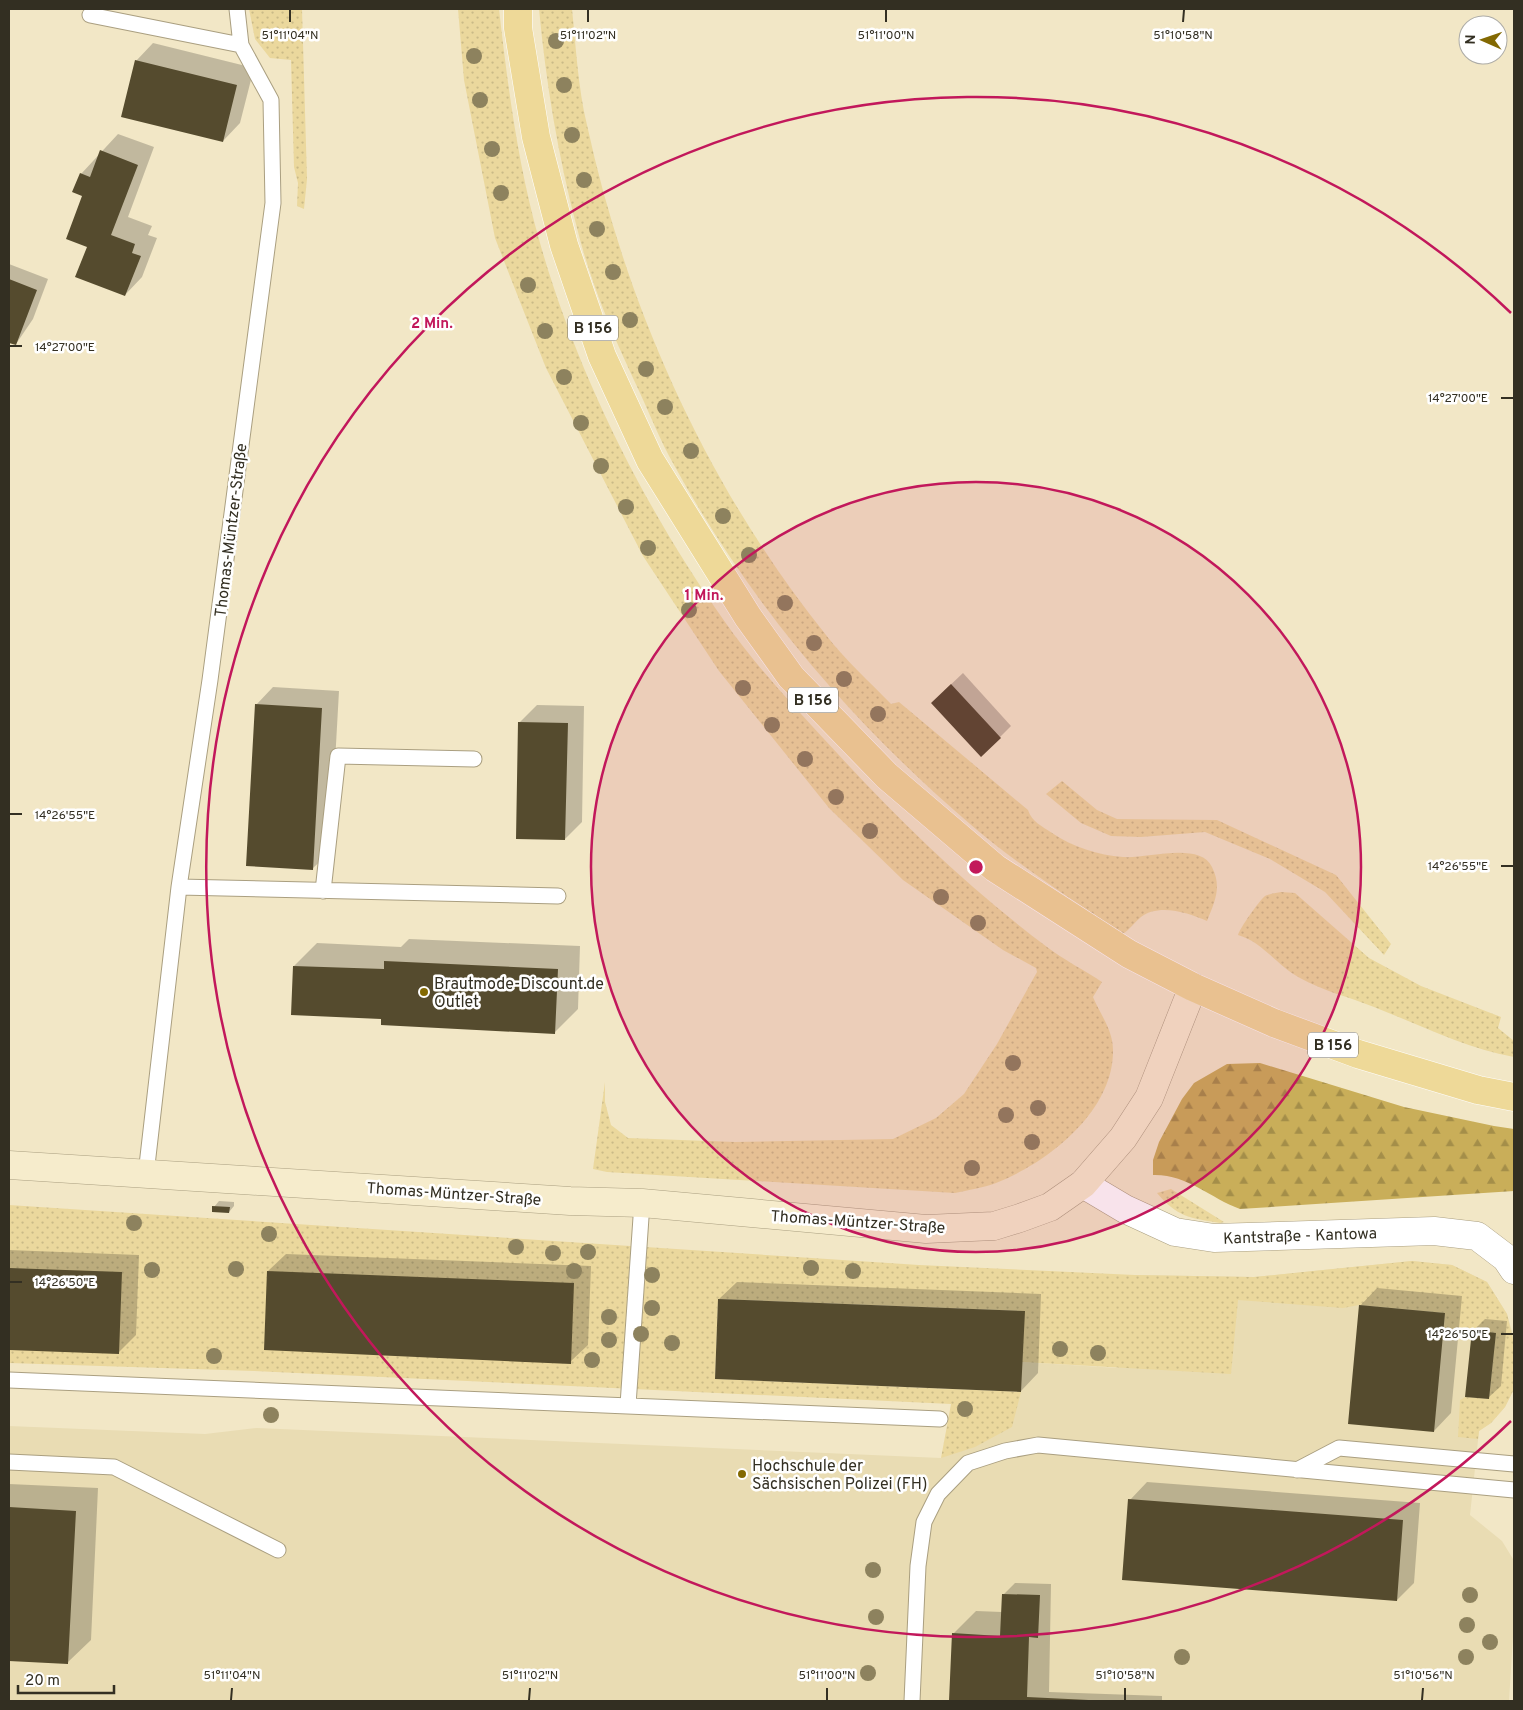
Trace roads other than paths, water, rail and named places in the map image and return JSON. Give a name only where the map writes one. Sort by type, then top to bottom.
[{"type":"main road","name":"B 156","points":[[518,9],[518,28],[536,137],[564,245],[602,356],[650,460],[748,617],[791,677],[887,776],[995,868],[1129,954],[1193,987],[1274,1023],[1358,1054],[1478,1090],[1514,1097]]},
{"type":"street","name":"Thomas-Müntzer-Straße","points":[[9,1166],[570,1201],[642,1203],[926,1229],[994,1226],[1050,1207],[1083,1184],[1123,1138],[1149,1098],[1193,987]]},
{"type":"street","name":"Kantstraße - Kantowa","points":[[1083,1184],[1125,1208],[1175,1232],[1214,1238],[1434,1231],[1477,1236],[1506,1258],[1514,1270]]},
{"type":"lane","points":[[90,15],[241,45],[237,9]]},
{"type":"lane","name":"Thomas-Müntzer-Straße","points":[[146,1174],[179,888],[210,680],[273,203],[272,100],[241,45]]},
{"type":"lane","points":[[323,891],[338,756],[474,759]]},
{"type":"lane","points":[[179,888],[558,896]]},
{"type":"lane","points":[[628,1405],[642,1203]]},
{"type":"lane","points":[[9,1380],[940,1419]]},
{"type":"lane","points":[[912,1701],[918,1566],[924,1522],[938,1494],[968,1463],[1005,1451],[1038,1445],[1514,1490]]},
{"type":"lane","points":[[1297,1470],[1339,1448],[1514,1464]]},
{"type":"lane","points":[[9,1462],[114,1467],[278,1550]]},
{"type":"place","name":"Brautmode-Discount.de Outlet","points":[[424,992]]},
{"type":"place","name":"Hochschule der Sächsischen Polizei (FH)","points":[[742,1474]]}]
